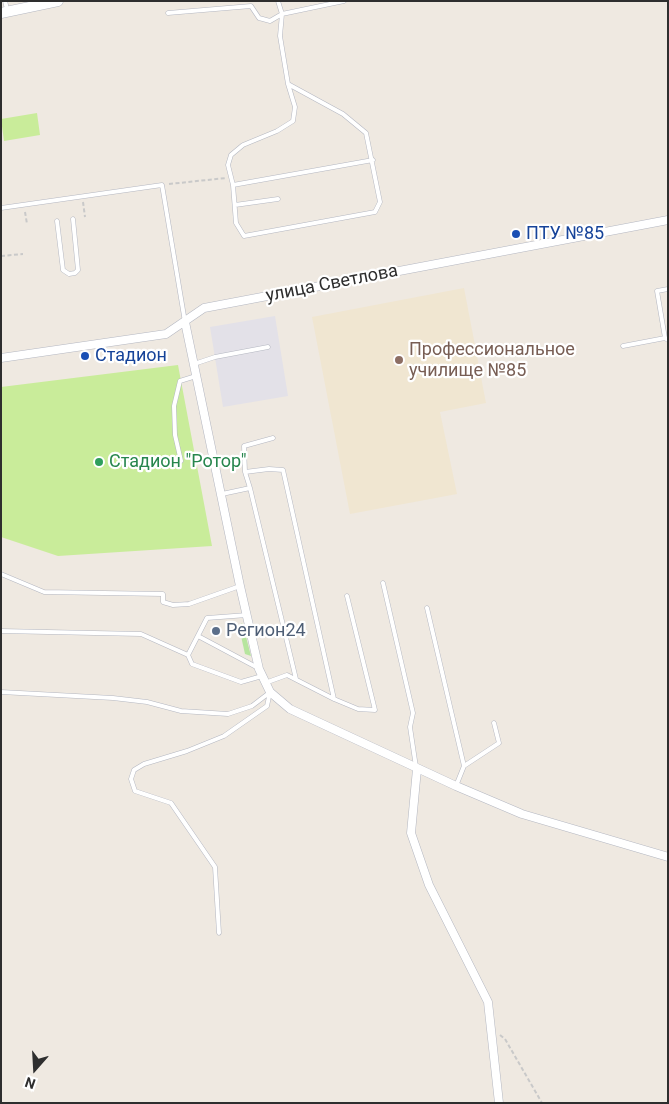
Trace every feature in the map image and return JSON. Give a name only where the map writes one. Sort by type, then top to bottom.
[{"type":"street","points":[[4,9],[58,1]]},
{"type":"street","name":"улица Светлова","points":[[1,358],[166,334],[204,308],[668,220]]},
{"type":"street","points":[[185,322],[240,586],[262,676],[270,692],[290,709],[416,769],[522,814],[668,857]]},
{"type":"street","points":[[416,769],[410,833],[429,885],[488,1002],[499,1103]]},
{"type":"lane","points":[[278,1],[282,14],[280,36],[288,84],[295,107],[293,121],[277,131],[243,145],[231,155],[228,165],[233,185],[236,223],[244,236],[375,212],[380,202],[366,133],[343,114],[288,84]]},
{"type":"lane","points":[[168,13],[251,6],[259,18],[270,21],[282,14],[344,1]]},
{"type":"lane","points":[[233,185],[373,160]]},
{"type":"lane","points":[[1,208],[162,185],[185,322]]},
{"type":"lane","points":[[235,205],[278,199]]},
{"type":"lane","points":[[57,221],[64,270],[70,274],[78,270],[73,218]]},
{"type":"lane","points":[[623,346],[666,339],[657,291],[668,289]]},
{"type":"lane","points":[[194,364],[215,357],[268,347]]},
{"type":"lane","points":[[181,461],[175,435],[174,406],[180,381],[196,376]]},
{"type":"lane","points":[[273,438],[244,446],[245,472],[296,679]]},
{"type":"lane","points":[[245,472],[269,469],[284,470],[334,699]]},
{"type":"lane","points":[[222,494],[250,488]]},
{"type":"lane","points":[[1,574],[44,592],[162,594],[163,602],[173,606],[189,604],[240,586]]},
{"type":"lane","points":[[383,583],[413,713],[410,727],[416,769]]},
{"type":"lane","points":[[1,631],[141,634],[188,655],[192,664],[241,682],[262,676],[287,675],[358,709],[375,710],[347,596]]},
{"type":"lane","points":[[427,608],[464,766]]},
{"type":"lane","points":[[188,655],[207,618],[247,615]]},
{"type":"lane","points":[[198,636],[262,676]]},
{"type":"lane","points":[[1,692],[113,698],[147,702],[180,711],[228,714],[252,706],[270,692]]},
{"type":"lane","points":[[219,933],[215,867],[172,803],[135,791],[132,780],[134,770],[144,764],[187,751],[224,736],[267,706],[270,692]]},
{"type":"lane","points":[[456,786],[464,766],[499,743],[494,723]]},
{"type":"path","points":[[162,185],[231,177]]},
{"type":"path","points":[[83,196],[85,217]]},
{"type":"path","points":[[24,205],[27,224]]},
{"type":"path","points":[[1,256],[23,254]]},
{"type":"path","points":[[492,1028],[505,1039],[542,1103]]},
{"type":"shaded area","name":"Профессиональное училище №85","points":[[464,288],[486,403],[440,412],[457,494],[350,514],[312,317]]},
{"type":"shaded area","points":[[275,316],[288,396],[223,407],[210,327]]},
{"type":"green space","points":[[37,113],[40,135],[4,141],[1,119]]},
{"type":"green space","name":"Стадион \"Ротор\"","points":[[178,365],[212,546],[58,556],[1,537],[1,387]]},
{"type":"green space","points":[[242,623],[251,656],[245,654],[239,627]]},
{"type":"place","name":"ПТУ №85","points":[[516,234]]},
{"type":"place","name":"Стадион","points":[[85,356]]},
{"type":"place","name":"Профессиональное училище №85","points":[[399,360]]},
{"type":"place","name":"Стадион \"Ротор\"","points":[[99,462]]},
{"type":"place","name":"Регион24","points":[[216,631]]}]
